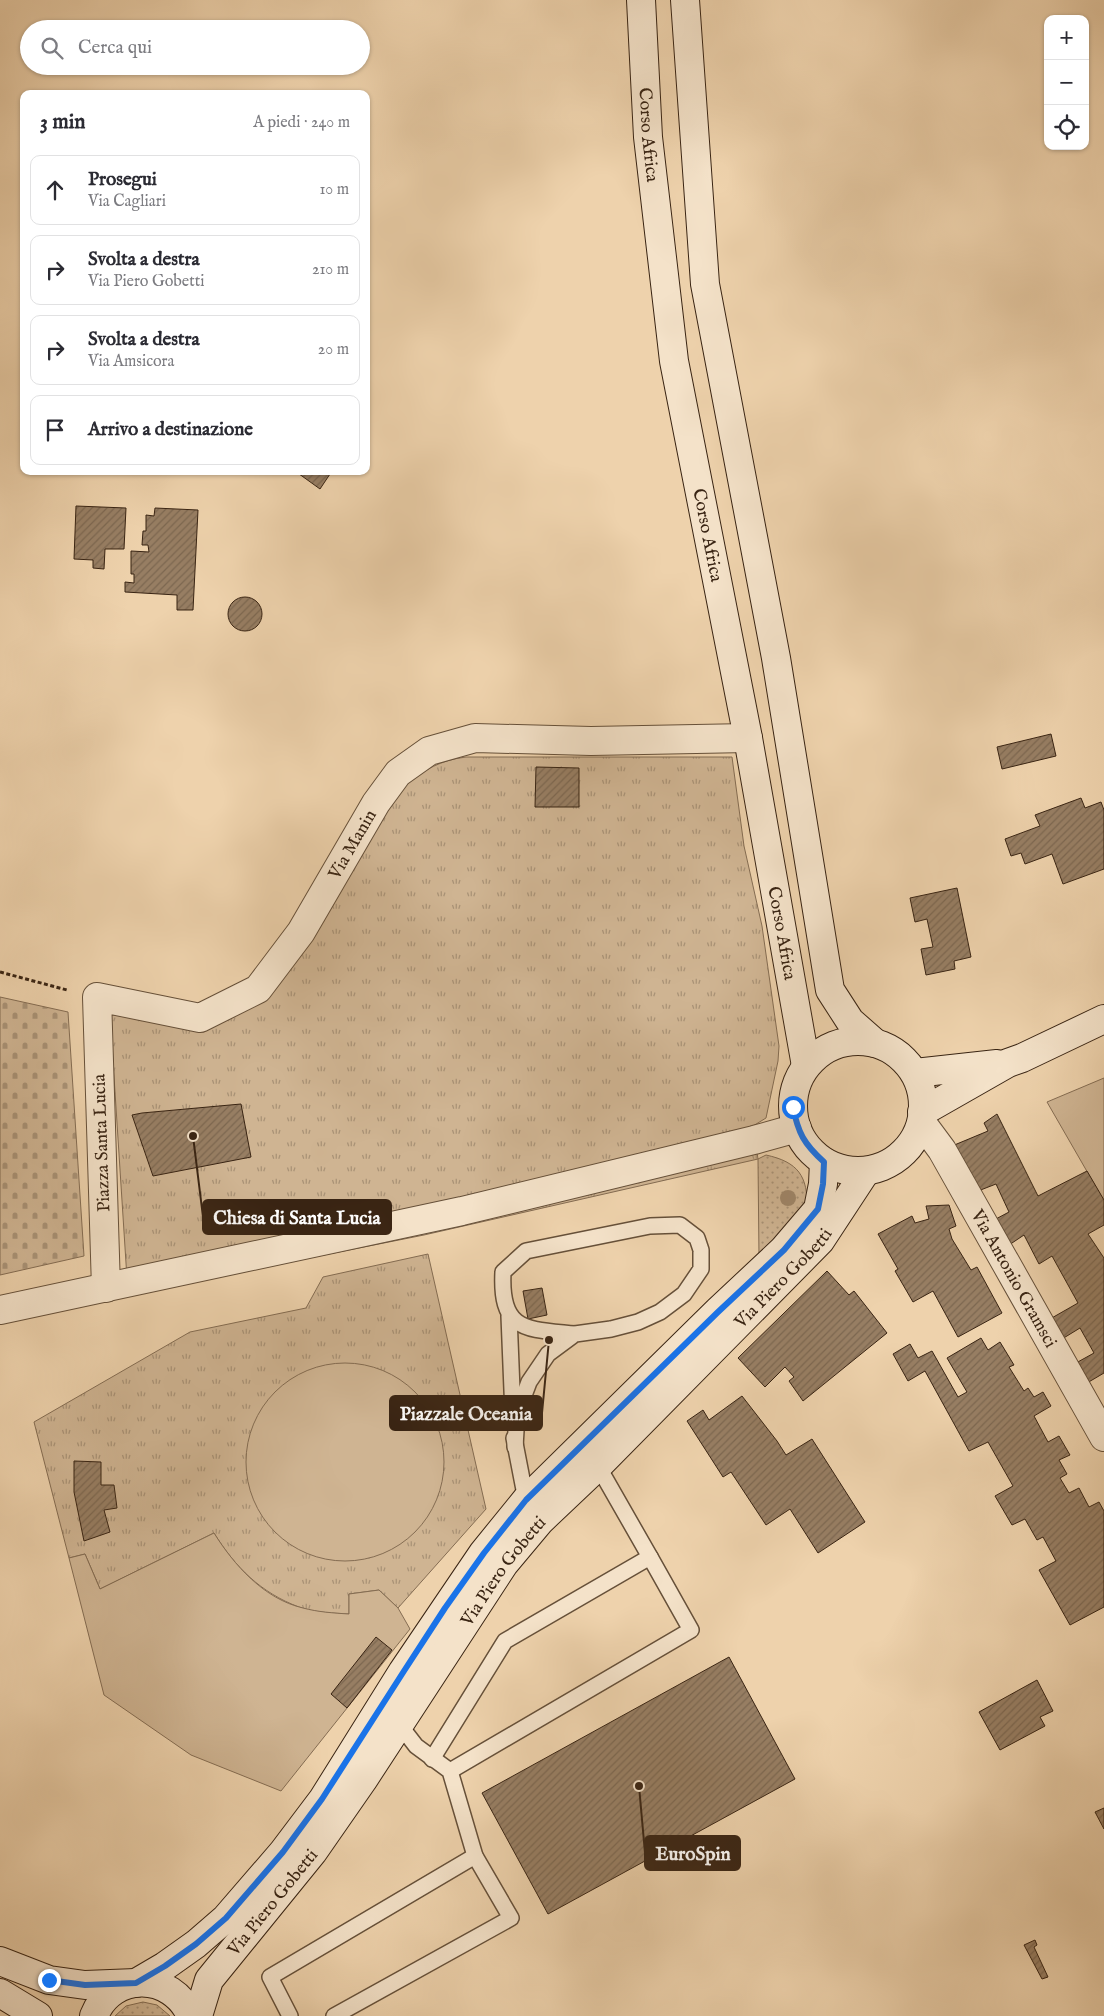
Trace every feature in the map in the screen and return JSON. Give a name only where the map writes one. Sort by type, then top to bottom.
[{"type":"street","name":"Corso Africa","points":[[641,0],[648,137],[674,361],[748,738],[806,1066]]},
{"type":"street","name":"Corso Africa","points":[[685,0],[705,284],[776,658],[830,990],[850,1021],[875,1043]]},
{"type":"street","name":"Via Manin","points":[[97,997],[200,1018],[258,989],[301,932],[376,803],[398,773],[429,751],[475,738],[591,741],[748,738]]},
{"type":"street","name":"Piazza Santa Lucia","points":[[97,997],[106,1288]]},
{"type":"street","points":[[922,1118],[1008,1063],[1104,1019]]},
{"type":"street","points":[[850,1041],[875,1043],[898,1054],[915,1073],[923,1097],[922,1118],[910,1146],[890,1163],[866,1171],[844,1170],[824,1162],[807,1147],[797,1128],[793,1107],[797,1086],[806,1066],[825,1050],[850,1041]]},
{"type":"street","points":[[915,1073],[1008,1063]]},
{"type":"street","name":"Via Antonio Gramsci","points":[[922,1118],[942,1150],[1104,1437]]},
{"type":"street","points":[[0,1310],[462,1210],[797,1128]]},
{"type":"street","name":"Via Piero Gobetti","points":[[94,2016],[98,2006],[110,1994],[126,1985],[136,1983],[165,1966],[196,1944],[220,1923],[283,1852],[322,1799],[404,1671],[478,1561],[526,1500],[784,1250],[818,1209],[823,1184],[824,1162]]},
{"type":"street","name":"Via Piero Gobetti","points":[[198,2016],[209,1980],[313,1852],[363,1780],[504,1564],[546,1516],[598,1466],[820,1241],[866,1171]]},
{"type":"street","points":[[0,1961],[49,1980],[85,1985],[150,1983],[169,1990],[180,1998],[191,2016]]},
{"type":"street","points":[[0,1993],[38,2016]]},
{"type":"lane","points":[[509,1316],[528,1328],[576,1334],[611,1329],[638,1322],[660,1312],[684,1294],[701,1270],[701,1250],[697,1238],[680,1225],[650,1226],[526,1250],[503,1272],[502,1294],[509,1316],[515,1447],[526,1500]]},
{"type":"lane","points":[[515,1447],[517,1414],[528,1382],[548,1354],[576,1334]]},
{"type":"lane","points":[[450,1771],[691,1630],[598,1466]]},
{"type":"lane","points":[[432,1759],[505,1641],[650,1557]]},
{"type":"lane","points":[[334,2016],[511,1918],[475,1856],[450,1771],[416,1746],[399,1724]]},
{"type":"lane","points":[[290,2016],[270,1977],[475,1856]]},
{"type":"path","points":[[0,972],[97,997]]},
{"type":"green space","points":[[466,757],[732,757],[744,846],[762,926],[779,1046],[778,1061],[766,1118],[753,1126],[758,1159],[424,1235],[128,1294],[110,1014],[158,1023],[209,1028],[405,784],[433,766]]},
{"type":"green space","points":[[0,997],[68,1012],[84,1256],[0,1275]]},
{"type":"green space","points":[[1104,1078],[1104,1201],[1047,1102]]},
{"type":"green space","points":[[766,1155],[786,1162],[799,1172],[806,1187],[807,1208],[759,1258],[758,1159]]},
{"type":"green space","points":[[428,1254],[486,1509],[398,1608],[379,1590],[349,1594],[349,1614],[318,1612],[299,1607],[273,1594],[250,1578],[231,1557],[214,1533],[100,1589],[85,1554],[69,1558],[34,1422],[190,1332],[306,1308],[323,1277]]},
{"type":"green space","points":[[335,1363],[355,1363],[374,1367],[392,1375],[408,1385],[422,1399],[440,1433],[444,1462],[440,1491],[432,1509],[422,1525],[408,1539],[374,1557],[355,1561],[335,1561],[316,1557],[298,1549],[282,1539],[268,1525],[250,1491],[246,1472],[246,1452],[250,1433],[258,1415],[268,1399],[282,1385],[316,1367]]},
{"type":"green space","points":[[214,1533],[231,1557],[251,1579],[275,1597],[289,1604],[326,1612],[349,1614],[349,1594],[379,1590],[398,1608],[410,1629],[281,1791],[191,1755],[104,1695],[69,1558],[85,1554],[100,1589]]},
{"type":"green space","points":[[143,2002],[157,2005],[170,2016],[115,2016],[126,2006]]},
{"type":"building","points":[[301,475],[329,475],[320,489]]},
{"type":"building","points":[[76,506],[126,508],[124,549],[105,549],[104,569],[93,568],[93,560],[74,559]]},
{"type":"building","points":[[155,508],[198,510],[193,610],[177,610],[177,595],[125,592],[125,582],[134,583],[134,574],[131,574],[131,551],[149,552],[148,545],[142,545],[143,531],[146,531],[146,515],[154,516]]},
{"type":"building","points":[[245,597],[252,598],[257,602],[261,607],[261,621],[257,626],[252,630],[245,631],[238,630],[233,626],[229,621],[228,614],[229,607],[233,602],[238,598]]},
{"type":"building","points":[[1051,734],[1056,756],[1002,769],[997,747]]},
{"type":"building","points":[[536,767],[579,768],[579,807],[535,807]]},
{"type":"building","points":[[1081,798],[1085,808],[1101,802],[1104,810],[1104,869],[1063,884],[1052,854],[1025,864],[1021,853],[1011,856],[1005,839],[1040,826],[1035,815]]},
{"type":"building","points":[[957,888],[971,957],[954,961],[955,969],[926,975],[921,949],[933,947],[927,919],[915,922],[910,898]]},
{"type":"building","points":[[241,1104],[251,1157],[153,1176],[132,1115]]},
{"type":"building","points":[[997,1114],[1038,1196],[1087,1171],[1104,1200],[1104,1225],[1088,1234],[1104,1258],[1104,1373],[1087,1383],[1076,1363],[1094,1353],[1080,1328],[1062,1339],[1050,1319],[1078,1303],[1052,1256],[1039,1264],[1024,1235],[1009,1245],[994,1220],[1009,1212],[996,1184],[978,1191],[952,1146],[988,1131],[984,1123]]},
{"type":"building","points":[[949,1205],[956,1226],[949,1229],[952,1239],[971,1270],[977,1267],[1002,1313],[958,1337],[933,1291],[913,1302],[895,1271],[898,1269],[878,1234],[912,1216],[915,1223],[929,1219],[926,1206]]},
{"type":"building","points":[[827,1271],[849,1295],[854,1291],[887,1333],[803,1401],[789,1381],[794,1377],[785,1367],[765,1387],[738,1358]]},
{"type":"building","points":[[542,1288],[547,1315],[528,1319],[523,1291]]},
{"type":"building","points":[[981,1338],[988,1350],[1000,1342],[1014,1365],[1009,1367],[1024,1391],[1028,1388],[1034,1397],[1043,1392],[1051,1406],[1034,1416],[1048,1442],[1059,1436],[1070,1455],[1059,1460],[1067,1474],[1060,1478],[1069,1493],[1079,1488],[1089,1507],[1099,1502],[1104,1511],[1104,1607],[1070,1625],[1039,1570],[1056,1561],[1043,1537],[1037,1540],[1025,1519],[1012,1525],[995,1496],[1013,1486],[988,1442],[969,1451],[925,1371],[908,1381],[893,1354],[910,1344],[918,1358],[932,1351],[958,1397],[967,1392],[947,1358]]},
{"type":"building","points":[[742,1396],[786,1455],[812,1439],[865,1522],[818,1553],[790,1509],[766,1525],[731,1472],[723,1477],[687,1421],[703,1410],[709,1420]]},
{"type":"building","points":[[74,1461],[101,1462],[101,1485],[114,1485],[117,1508],[104,1510],[110,1532],[84,1541],[74,1492]]},
{"type":"building","points":[[376,1637],[392,1650],[347,1708],[331,1694]]},
{"type":"building","points":[[729,1657],[795,1779],[548,1914],[482,1793]]},
{"type":"building","points":[[1037,1680],[1053,1711],[1040,1717],[1045,1726],[1000,1750],[979,1712]]},
{"type":"building","points":[[1104,1808],[1104,1829],[1095,1812]]},
{"type":"building","points":[[1035,1940],[1037,1945],[1034,1947],[1048,1977],[1042,1979],[1024,1945]]},
{"type":"place","name":"Chiesa di Santa Lucia","points":[[193,1136]]},
{"type":"place","name":"Piazzale Oceania","points":[[549,1340]]},
{"type":"place","name":"EuroSpin","points":[[639,1786]]},
{"type":"route","points":[[49,1980],[85,1985],[136,1983],[165,1966],[196,1944],[226,1918],[283,1852],[322,1799],[445,1608],[484,1553],[526,1500],[784,1250],[818,1209],[823,1184],[824,1162],[807,1147],[797,1128],[793,1107]]}]
